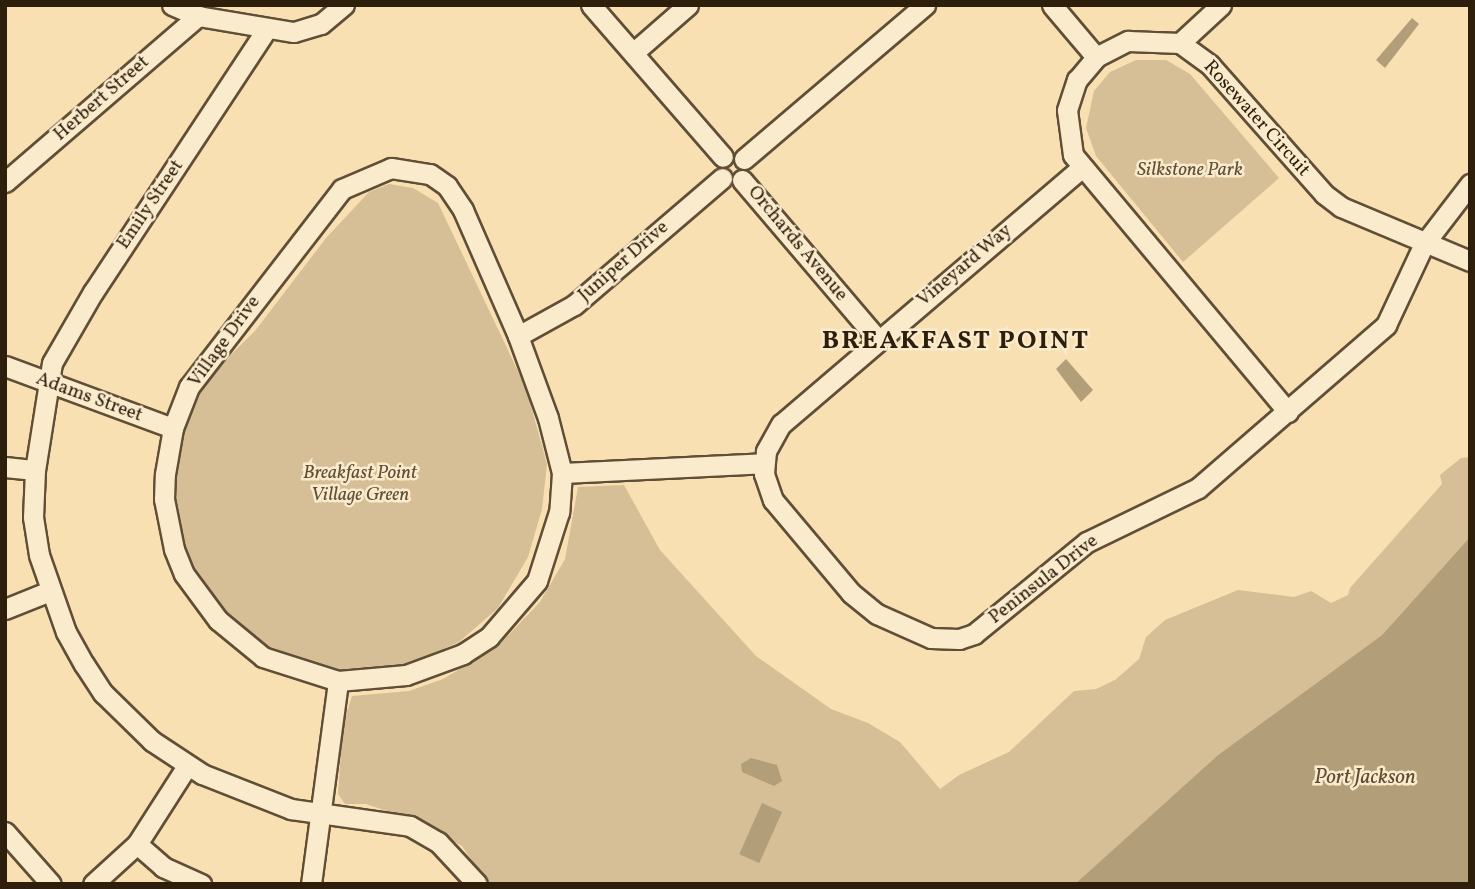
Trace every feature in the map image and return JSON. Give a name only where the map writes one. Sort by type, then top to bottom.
[{"type":"street","points":[[172,5],[198,16],[266,30],[312,29],[344,5]]},
{"type":"street","points":[[591,5],[723,157]]},
{"type":"street","points":[[633,53],[688,5]]},
{"type":"street","points":[[744,159],[925,5]]},
{"type":"street","points":[[1052,5],[1096,57]]},
{"type":"street","points":[[1221,5],[1180,43],[1128,41],[1096,57],[1077,80],[1067,110],[1068,141],[1080,169],[1288,412]]},
{"type":"street","name":"Herbert Street","points":[[5,182],[198,16]]},
{"type":"street","name":"Emily Street","points":[[266,30],[93,292],[52,363],[35,470],[33,517],[50,591],[66,632],[103,693],[152,741],[187,766],[291,809],[410,826],[438,842],[477,884]]},
{"type":"street","name":"Rosewater Circuit","points":[[1180,43],[1210,65],[1324,194],[1341,207],[1470,261]]},
{"type":"street","points":[[737,154],[744,159],[748,168],[742,180],[730,182],[722,178],[719,165],[723,157],[737,154]]},
{"type":"street","name":"Village Drive","points":[[411,168],[447,186],[463,210],[518,336],[562,473],[551,549],[537,581],[489,637],[463,654],[406,675],[379,681],[338,681],[263,657],[218,620],[184,574],[174,549],[164,499],[173,428],[189,387],[342,189],[375,172],[411,168]]},
{"type":"street","name":"Vineyard Way","points":[[764,463],[769,441],[781,424],[1080,169]]},
{"type":"street","name":"Juniper Drive","points":[[518,336],[574,305],[722,178]]},
{"type":"street","name":"Orchards Avenue","points":[[742,180],[878,340]]},
{"type":"street","name":"Peninsula Drive","points":[[764,463],[773,500],[863,605],[931,638],[959,639],[988,624],[1087,542],[1189,495],[1386,325],[1424,244],[1470,184]]},
{"type":"street","name":"Adams Street","points":[[5,366],[47,385],[173,428]]},
{"type":"street","points":[[562,473],[764,463]]},
{"type":"street","points":[[5,467],[35,470]]},
{"type":"street","points":[[5,609],[50,591]]},
{"type":"street","points":[[311,884],[338,681]]},
{"type":"street","points":[[93,884],[137,845],[187,766]]},
{"type":"street","points":[[5,832],[51,884]]},
{"type":"street","points":[[137,845],[163,867],[201,884]]},
{"type":"green space","name":"Silkstone Park","points":[[1136,60],[1166,60],[1190,74],[1279,178],[1183,262],[1096,156],[1086,128],[1094,91],[1110,72]]},
{"type":"green space","name":"Breakfast Point Village Green","points":[[389,184],[413,188],[438,203],[526,388],[547,464],[542,509],[528,557],[498,608],[459,642],[409,664],[358,673],[312,666],[258,646],[218,605],[189,559],[170,501],[182,431],[204,381],[255,331],[326,238],[369,192]]},
{"type":"green space","points":[[1470,457],[1470,537],[1382,635],[1218,755],[1075,884],[487,884],[462,846],[416,821],[366,804],[345,804],[338,794],[343,724],[352,696],[409,691],[443,679],[497,647],[540,602],[565,559],[578,487],[624,485],[660,550],[756,656],[831,709],[868,723],[900,742],[940,789],[959,775],[1009,752],[1074,691],[1096,689],[1115,680],[1139,659],[1146,637],[1165,620],[1238,590],[1294,597],[1311,591],[1331,603],[1348,595],[1350,588],[1442,484],[1440,475],[1461,458]]},
{"type":"water","points":[[1412,18],[1419,24],[1385,68],[1376,60]]},
{"type":"water","points":[[1066,359],[1093,390],[1081,402],[1056,369]]},
{"type":"water","name":"Port Jackson","points":[[1470,537],[1470,884],[1075,884],[1218,755],[1382,635]]},
{"type":"water","points":[[751,758],[777,765],[782,781],[774,786],[742,772],[741,764]]},
{"type":"water","points":[[762,803],[782,812],[759,863],[739,854]]},
{"type":"district","name":"BREAKFAST POINT","points":[[956,342]]}]
